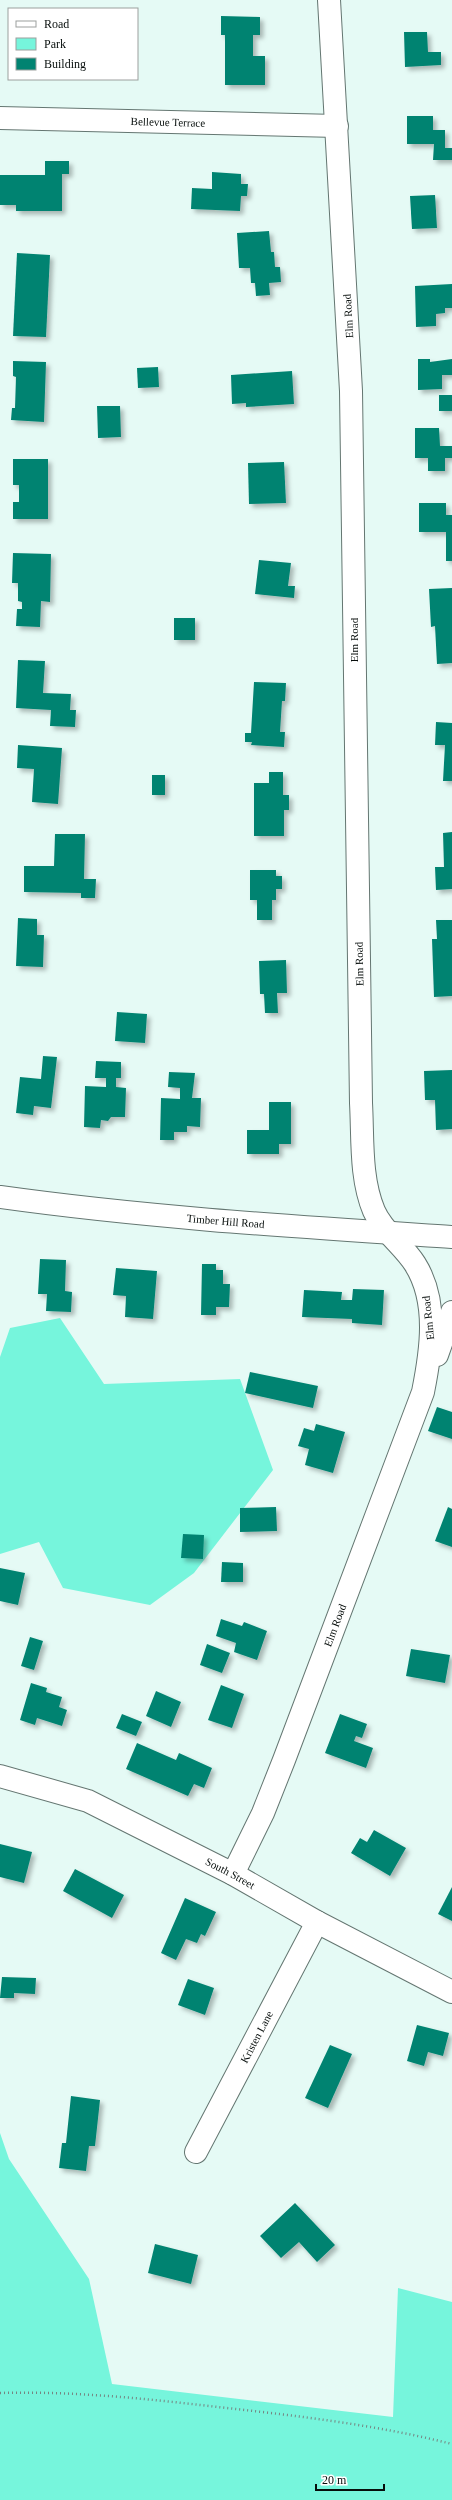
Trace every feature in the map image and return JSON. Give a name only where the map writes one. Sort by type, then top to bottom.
[{"type":"street","name":"Elm Road","points":[[233,1874],[260,1820],[284,1760],[423,1392],[430,1353],[429,1307],[416,1265],[387,1233],[375,1212],[367,1191],[361,1103],[352,399],[329,0]]},
{"type":"street","name":"Bellevue Terrace","points":[[0,118],[337,126]]},
{"type":"street","name":"Timber Hill Road","points":[[0,1197],[75,1208],[189,1219],[452,1237]]},
{"type":"street","points":[[423,1392],[452,1312]]},
{"type":"street","name":"South Street","points":[[0,1776],[88,1801],[233,1874],[317,1922],[452,1992]]},
{"type":"street","name":"Kristen Lane","points":[[196,2152],[317,1922]]},
{"type":"path","points":[[0,2393],[133,2398],[245,2410],[344,2424],[452,2444]]},
{"type":"green space","points":[[60,1318],[104,1384],[240,1379],[273,1470],[194,1573],[150,1605],[63,1588],[39,1542],[0,1554],[0,1357],[10,1328]]},
{"type":"green space","points":[[0,2133],[9,2159],[89,2279],[112,2384],[393,2417],[398,2288],[452,2302],[452,2500],[0,2500]]},
{"type":"building","points":[[221,16],[260,17],[260,35],[253,35],[253,56],[265,56],[265,85],[225,85],[225,35],[221,35]]},
{"type":"building","points":[[404,32],[427,32],[428,52],[441,52],[441,65],[405,67]]},
{"type":"building","points":[[407,116],[433,116],[433,130],[445,130],[445,148],[452,148],[452,160],[433,160],[434,144],[407,144]]},
{"type":"building","points":[[45,161],[69,161],[69,174],[62,174],[62,211],[16,211],[16,205],[0,205],[0,175],[45,175]]},
{"type":"building","points":[[212,172],[241,174],[241,184],[248,184],[247,196],[241,196],[240,211],[191,209],[192,188],[212,189]]},
{"type":"building","points":[[435,195],[437,228],[412,229],[410,196]]},
{"type":"building","points":[[269,231],[271,252],[274,252],[275,267],[280,267],[281,282],[269,283],[270,295],[256,296],[255,283],[251,283],[250,268],[239,268],[237,233]]},
{"type":"building","points":[[17,253],[50,255],[46,337],[13,336]]},
{"type":"building","points":[[452,284],[452,308],[445,308],[445,313],[436,314],[436,326],[416,327],[415,286]]},
{"type":"building","points":[[418,359],[430,359],[430,362],[452,359],[452,375],[442,375],[442,389],[418,390]]},
{"type":"building","points":[[13,361],[46,362],[44,422],[11,420],[12,408],[15,408],[16,377],[13,376]]},
{"type":"building","points":[[158,367],[159,387],[138,388],[137,368]]},
{"type":"building","points":[[292,371],[294,404],[246,407],[246,403],[232,404],[231,375]]},
{"type":"building","points":[[439,395],[452,395],[452,411],[439,411]]},
{"type":"building","points":[[97,406],[120,406],[121,437],[98,438]]},
{"type":"building","points":[[415,428],[439,428],[440,446],[452,446],[452,458],[445,458],[445,471],[428,471],[428,458],[415,458]]},
{"type":"building","points":[[13,459],[48,459],[48,519],[13,519],[13,502],[19,502],[19,485],[13,485]]},
{"type":"building","points":[[284,462],[286,503],[249,504],[248,463]]},
{"type":"building","points":[[419,503],[446,503],[446,515],[452,515],[452,561],[446,561],[446,532],[419,532]]},
{"type":"building","points":[[13,553],[51,554],[50,602],[41,601],[40,627],[16,626],[17,609],[22,609],[22,602],[18,601],[18,583],[12,583]]},
{"type":"building","points":[[259,560],[291,563],[288,586],[295,586],[294,598],[255,594]]},
{"type":"building","points":[[452,588],[452,663],[437,664],[435,626],[431,627],[429,589]]},
{"type":"building","points":[[174,618],[195,618],[195,640],[174,640]]},
{"type":"building","points":[[18,660],[45,661],[43,693],[71,694],[70,710],[76,710],[75,727],[50,726],[51,710],[16,708]]},
{"type":"building","points":[[254,682],[286,683],[285,701],[282,701],[280,732],[285,732],[284,747],[251,745],[252,742],[245,742],[245,733],[251,733]]},
{"type":"building","points":[[436,722],[452,723],[452,781],[443,781],[445,745],[435,745]]},
{"type":"building","points":[[18,745],[62,748],[58,804],[32,802],[34,769],[17,768]]},
{"type":"building","points":[[269,772],[283,772],[283,795],[289,795],[289,810],[284,810],[284,836],[254,836],[254,783],[269,783]]},
{"type":"building","points":[[152,775],[165,775],[165,795],[152,795]]},
{"type":"building","points":[[452,832],[452,889],[436,890],[435,867],[444,867],[443,833]]},
{"type":"building","points":[[55,834],[85,834],[84,879],[96,879],[95,898],[81,898],[81,893],[24,892],[24,866],[54,866]]},
{"type":"building","points":[[250,870],[276,870],[276,876],[282,876],[282,889],[276,889],[276,900],[272,900],[272,920],[257,920],[257,900],[250,900]]},
{"type":"building","points":[[18,918],[37,919],[37,935],[44,935],[43,967],[16,966]]},
{"type":"building","points":[[436,920],[452,920],[452,996],[434,997],[432,939],[437,939]]},
{"type":"building","points":[[286,960],[287,993],[277,993],[278,1013],[265,1013],[264,994],[260,994],[259,961]]},
{"type":"building","points":[[117,1012],[147,1014],[145,1043],[115,1041]]},
{"type":"building","points":[[43,1056],[57,1057],[51,1108],[34,1106],[33,1115],[16,1113],[20,1077],[41,1079]]},
{"type":"building","points":[[96,1061],[121,1062],[121,1078],[116,1078],[116,1087],[126,1088],[125,1117],[111,1117],[108,1121],[101,1120],[100,1128],[84,1127],[85,1086],[106,1087],[106,1078],[95,1078]]},
{"type":"building","points":[[452,1070],[452,1129],[436,1130],[435,1100],[425,1100],[424,1071]]},
{"type":"building","points":[[169,1072],[195,1073],[192,1098],[201,1098],[200,1127],[187,1126],[187,1132],[174,1132],[174,1140],[160,1140],[161,1098],[180,1099],[180,1088],[168,1087]]},
{"type":"building","points":[[269,1102],[291,1102],[291,1144],[279,1144],[279,1154],[247,1154],[247,1130],[269,1130]]},
{"type":"building","points":[[40,1259],[66,1260],[65,1291],[72,1292],[71,1312],[46,1311],[47,1294],[38,1294]]},
{"type":"building","points":[[202,1264],[216,1264],[216,1270],[223,1270],[223,1284],[230,1284],[229,1307],[216,1307],[216,1315],[201,1315]]},
{"type":"building","points":[[116,1268],[157,1271],[153,1319],[125,1317],[126,1296],[113,1295]]},
{"type":"building","points":[[353,1289],[384,1290],[382,1325],[352,1323],[352,1319],[302,1317],[304,1290],[342,1292],[341,1300],[352,1300]]},
{"type":"building","points":[[250,1372],[318,1386],[313,1408],[245,1393]]},
{"type":"building","points":[[437,1407],[452,1412],[452,1439],[428,1431]]},
{"type":"building","points":[[316,1424],[345,1432],[333,1473],[305,1465],[309,1449],[298,1446],[304,1428],[314,1431]]},
{"type":"building","points":[[276,1507],[277,1531],[240,1532],[240,1508]]},
{"type":"building","points":[[448,1507],[452,1509],[452,1547],[435,1541]]},
{"type":"building","points":[[183,1534],[204,1535],[203,1559],[181,1558]]},
{"type":"building","points":[[222,1562],[243,1563],[243,1582],[221,1582]]},
{"type":"building","points":[[0,1568],[25,1573],[18,1605],[0,1601]]},
{"type":"building","points":[[221,1619],[242,1626],[244,1622],[267,1631],[257,1660],[234,1652],[236,1643],[216,1636]]},
{"type":"building","points":[[30,1637],[43,1641],[34,1670],[21,1666]]},
{"type":"building","points":[[207,1644],[230,1653],[222,1673],[200,1665]]},
{"type":"building","points":[[411,1649],[450,1655],[445,1683],[406,1676]]},
{"type":"building","points":[[31,1683],[47,1688],[46,1692],[62,1697],[59,1707],[67,1710],[62,1726],[37,1718],[35,1725],[20,1720]]},
{"type":"building","points":[[221,1685],[244,1694],[232,1728],[208,1720]]},
{"type":"building","points":[[156,1691],[181,1702],[171,1727],[146,1716]]},
{"type":"building","points":[[122,1714],[142,1722],[136,1736],[116,1728]]},
{"type":"building","points":[[340,1714],[367,1724],[362,1738],[356,1736],[354,1741],[373,1748],[366,1768],[325,1753]]},
{"type":"building","points":[[137,1743],[176,1760],[179,1753],[212,1768],[204,1788],[194,1784],[188,1796],[126,1769]]},
{"type":"building","points":[[374,1830],[406,1848],[390,1876],[351,1853],[360,1838],[367,1842]]},
{"type":"building","points":[[0,1844],[32,1852],[24,1883],[0,1877]]},
{"type":"building","points":[[75,1869],[124,1895],[112,1918],[63,1891]]},
{"type":"building","points":[[452,1887],[452,1921],[438,1914]]},
{"type":"building","points":[[185,1898],[216,1912],[205,1936],[201,1934],[197,1943],[186,1939],[176,1960],[161,1953]]},
{"type":"building","points":[[2,1977],[36,1978],[35,1994],[14,1993],[14,1998],[0,1998]]},
{"type":"building","points":[[188,1979],[214,1988],[205,2015],[178,2005]]},
{"type":"building","points":[[417,2025],[449,2033],[443,2056],[428,2052],[424,2066],[407,2061]]},
{"type":"building","points":[[330,2045],[352,2054],[328,2108],[305,2098]]},
{"type":"building","points":[[71,2096],[100,2100],[95,2146],[89,2146],[86,2171],[59,2168],[62,2143],[66,2143]]},
{"type":"building","points":[[295,2203],[335,2245],[317,2262],[299,2242],[281,2258],[260,2236]]},
{"type":"building","points":[[155,2244],[198,2255],[191,2284],[148,2273]]}]
